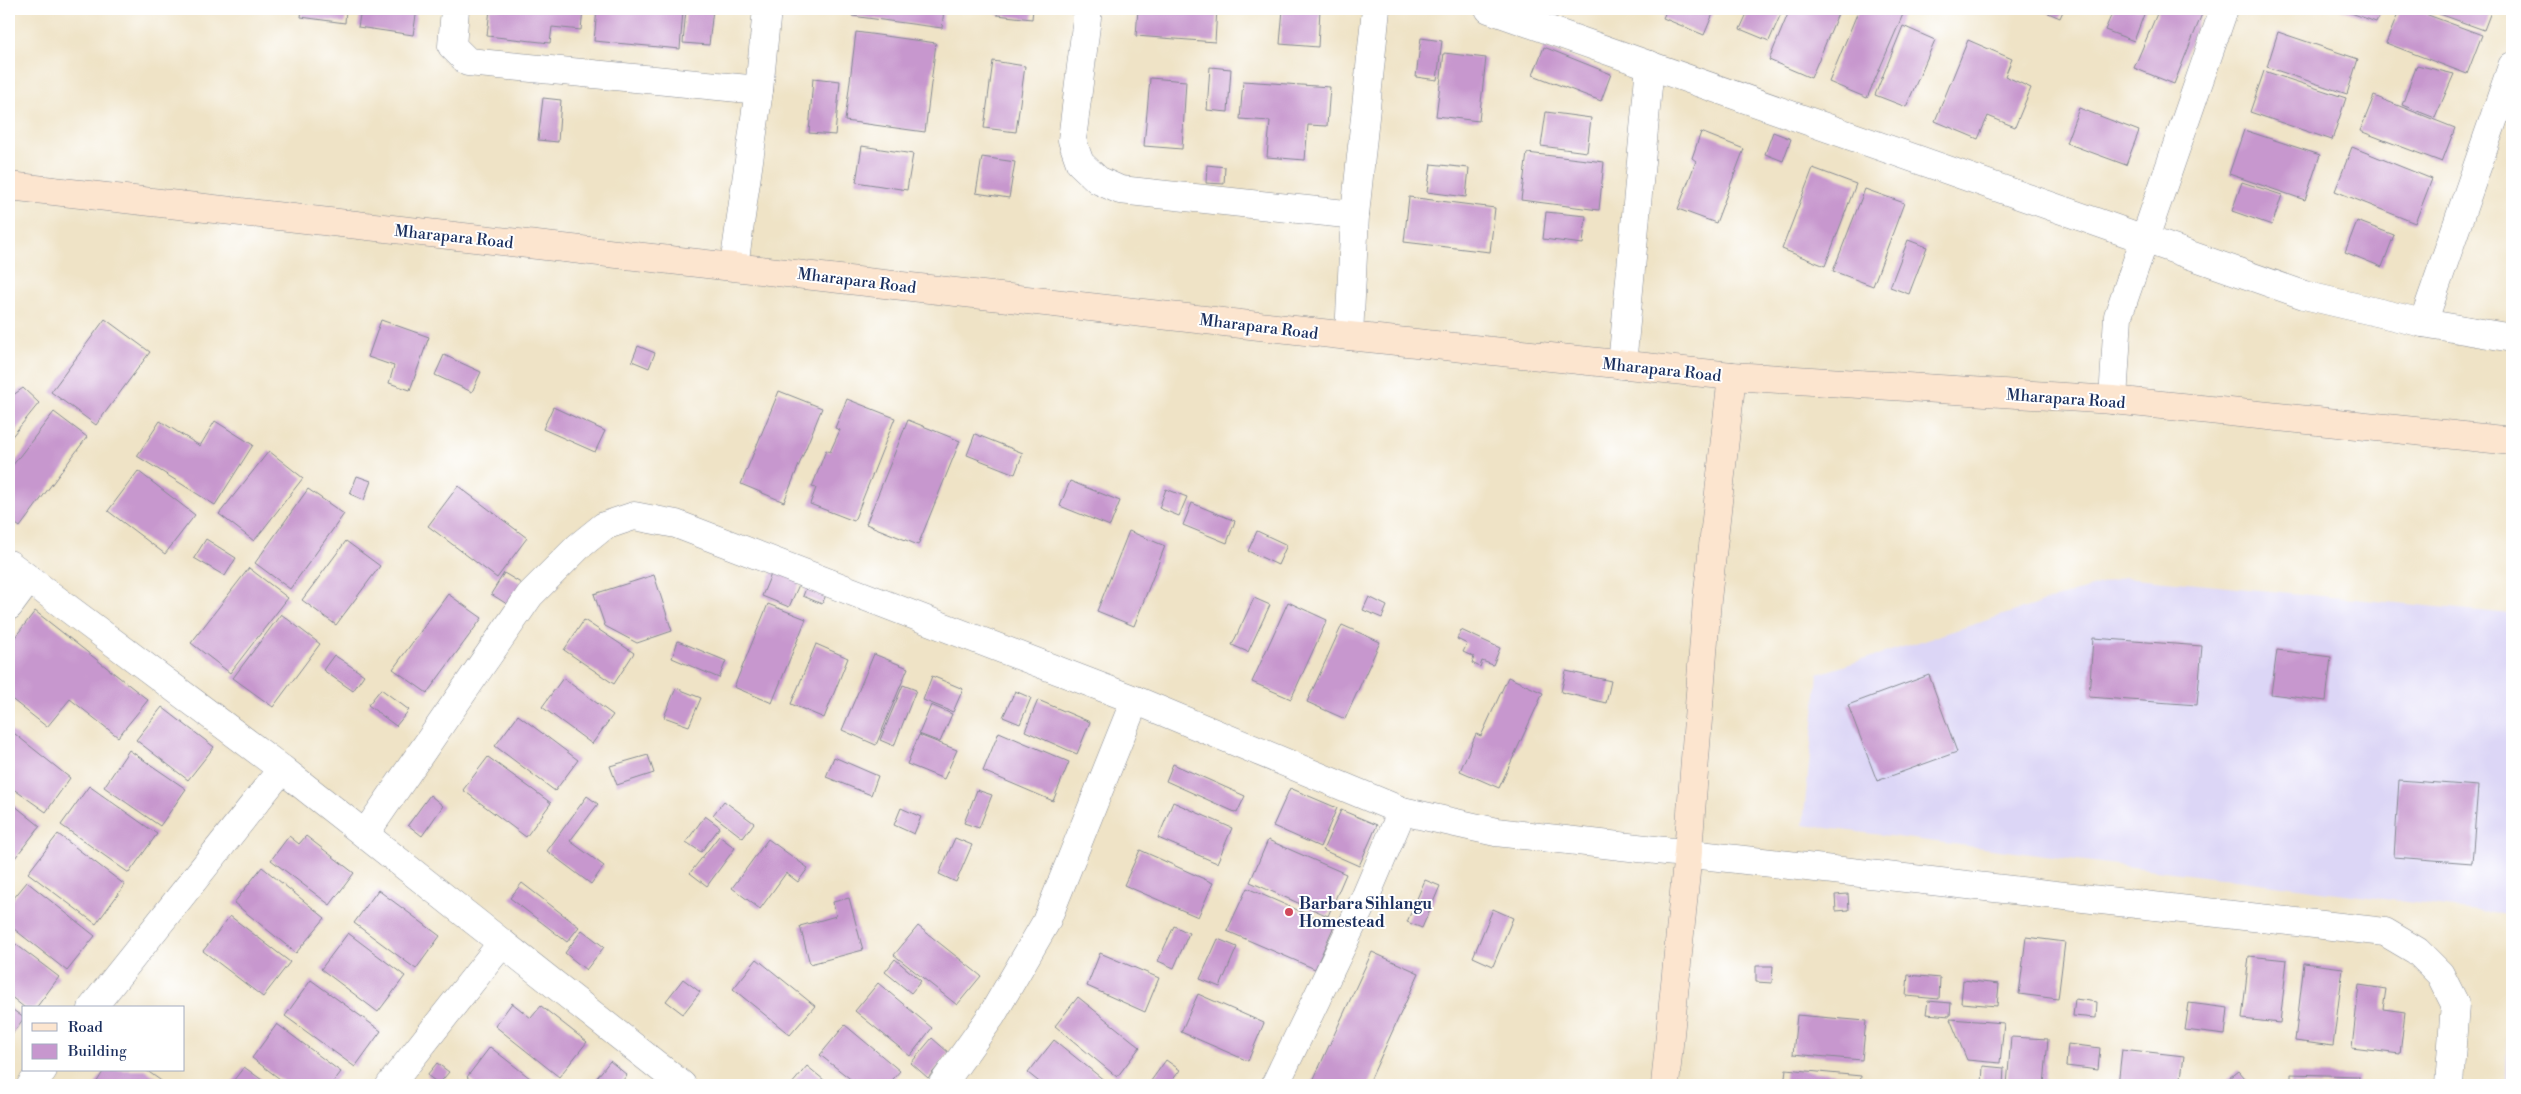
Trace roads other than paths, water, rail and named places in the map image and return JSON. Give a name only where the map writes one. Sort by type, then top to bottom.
[{"type":"main road","name":"Mharapara Road","points":[[9,186],[1622,365],[1732,376],[2113,400],[2512,441]]},
{"type":"main road","points":[[1665,1085],[1688,852],[1707,600],[1732,376]]},
{"type":"street","points":[[455,9],[452,46],[468,62],[759,90]]},
{"type":"street","points":[[734,266],[759,90],[767,9]]},
{"type":"street","points":[[1088,9],[1072,140],[1080,163],[1098,180],[1120,190],[1355,215]]},
{"type":"street","points":[[1349,336],[1355,215],[1376,9]]},
{"type":"street","points":[[1489,9],[2304,295],[2423,323],[2512,338]]},
{"type":"street","points":[[2113,400],[2118,316],[2143,238],[2224,9]]},
{"type":"street","points":[[1622,365],[1650,65]]},
{"type":"street","points":[[2423,323],[2512,66]]},
{"type":"street","points":[[365,834],[530,596],[578,547],[604,526],[634,516],[676,524],[1135,700],[1402,811],[1496,832],[1688,852],[2385,932],[2417,951],[2440,974],[2455,1004],[2449,1085]]},
{"type":"street","points":[[9,606],[19,572],[282,769],[682,1085]]},
{"type":"street","points":[[942,1085],[992,1016],[1046,922],[1135,700]]},
{"type":"street","points":[[94,1006],[282,769]]},
{"type":"street","points":[[1275,1085],[1365,898],[1402,811]]},
{"type":"street","points":[[390,1085],[502,942]]},
{"type":"street","points":[[31,1085],[41,1072]]},
{"type":"place","name":"Barbara Sihlangu Homestead","points":[[1289,912]]}]
